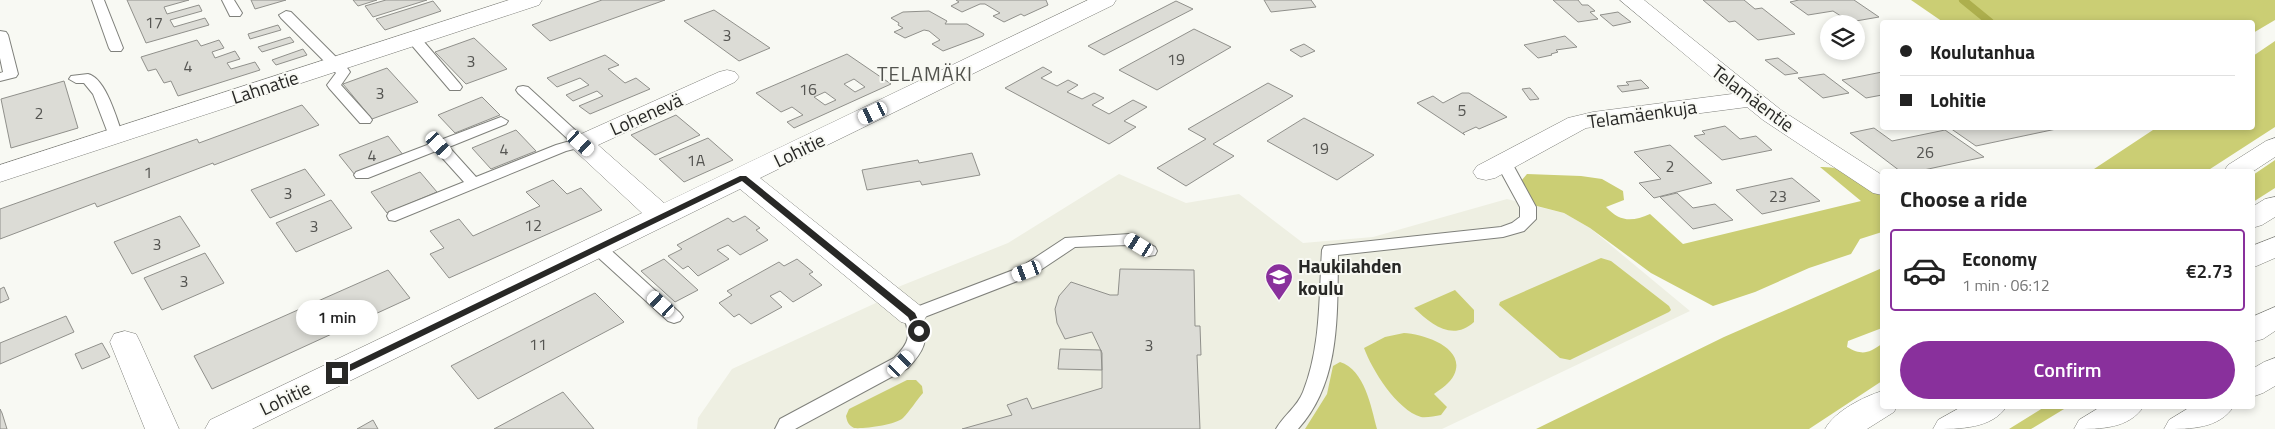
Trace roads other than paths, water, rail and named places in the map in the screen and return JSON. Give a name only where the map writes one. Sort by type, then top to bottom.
[{"type":"main road","name":"Lahnatie","points":[[0,174],[531,0]]},
{"type":"main road","name":"Lohitie","points":[[222,429],[743,178],[1105,0]]},
{"type":"main road","name":"Telamäentie","points":[[1631,0],[1751,99],[1880,186]]},
{"type":"main road","name":"Lohenevä","points":[[662,216],[581,143],[727,77]]},
{"type":"main road","name":"Telamäenkuja","points":[[1495,168],[1577,123],[1593,119],[1751,99]]},
{"type":"main road","points":[[2240,169],[2275,146]]},
{"type":"main road","points":[[743,178],[912,315]]},
{"type":"main road","points":[[2255,217],[2275,205]]},
{"type":"main road","points":[[2255,257],[2275,246]]},
{"type":"main road","points":[[2255,328],[2275,317]]},
{"type":"main road","points":[[125,342],[162,429]]},
{"type":"main road","points":[[2255,382],[2275,370]]},
{"type":"main road","points":[[1842,429],[1880,404]]},
{"type":"main road","points":[[1962,420],[1984,409]]},
{"type":"main road","points":[[2091,429],[2123,409]]},
{"type":"main road","points":[[2182,429],[2213,409]]},
{"type":"lane","points":[[98,0],[116,48]]},
{"type":"lane","points":[[228,0],[235,13]]},
{"type":"lane","points":[[286,14],[343,72],[334,85],[365,120]]},
{"type":"lane","points":[[0,77],[11,74],[1,35]]},
{"type":"lane","points":[[414,39],[454,88]]},
{"type":"lane","points":[[76,79],[88,78],[100,94],[116,136]]},
{"type":"lane","points":[[523,90],[581,143]]},
{"type":"lane","points":[[362,176],[501,120]]},
{"type":"lane","points":[[395,216],[561,148],[581,143]]},
{"type":"lane","points":[[439,145],[474,184]]},
{"type":"lane","points":[[1286,429],[1293,424],[1307,404],[1320,372],[1326,334],[1330,250],[1503,232],[1518,227],[1528,219],[1528,207],[1495,168]]},
{"type":"lane","points":[[785,429],[787,424],[901,364],[915,348],[919,331],[912,315],[1027,271],[1071,242],[1130,239],[1148,251]]},
{"type":"lane","points":[[597,247],[674,316]]},
{"type":"waterway","points":[[1963,0],[1988,20]]},
{"type":"place","name":"Haukilahden koulu","points":[[1279,301]]},
{"type":"district","name":"TELAMÄKI","points":[[925,74]]}]
